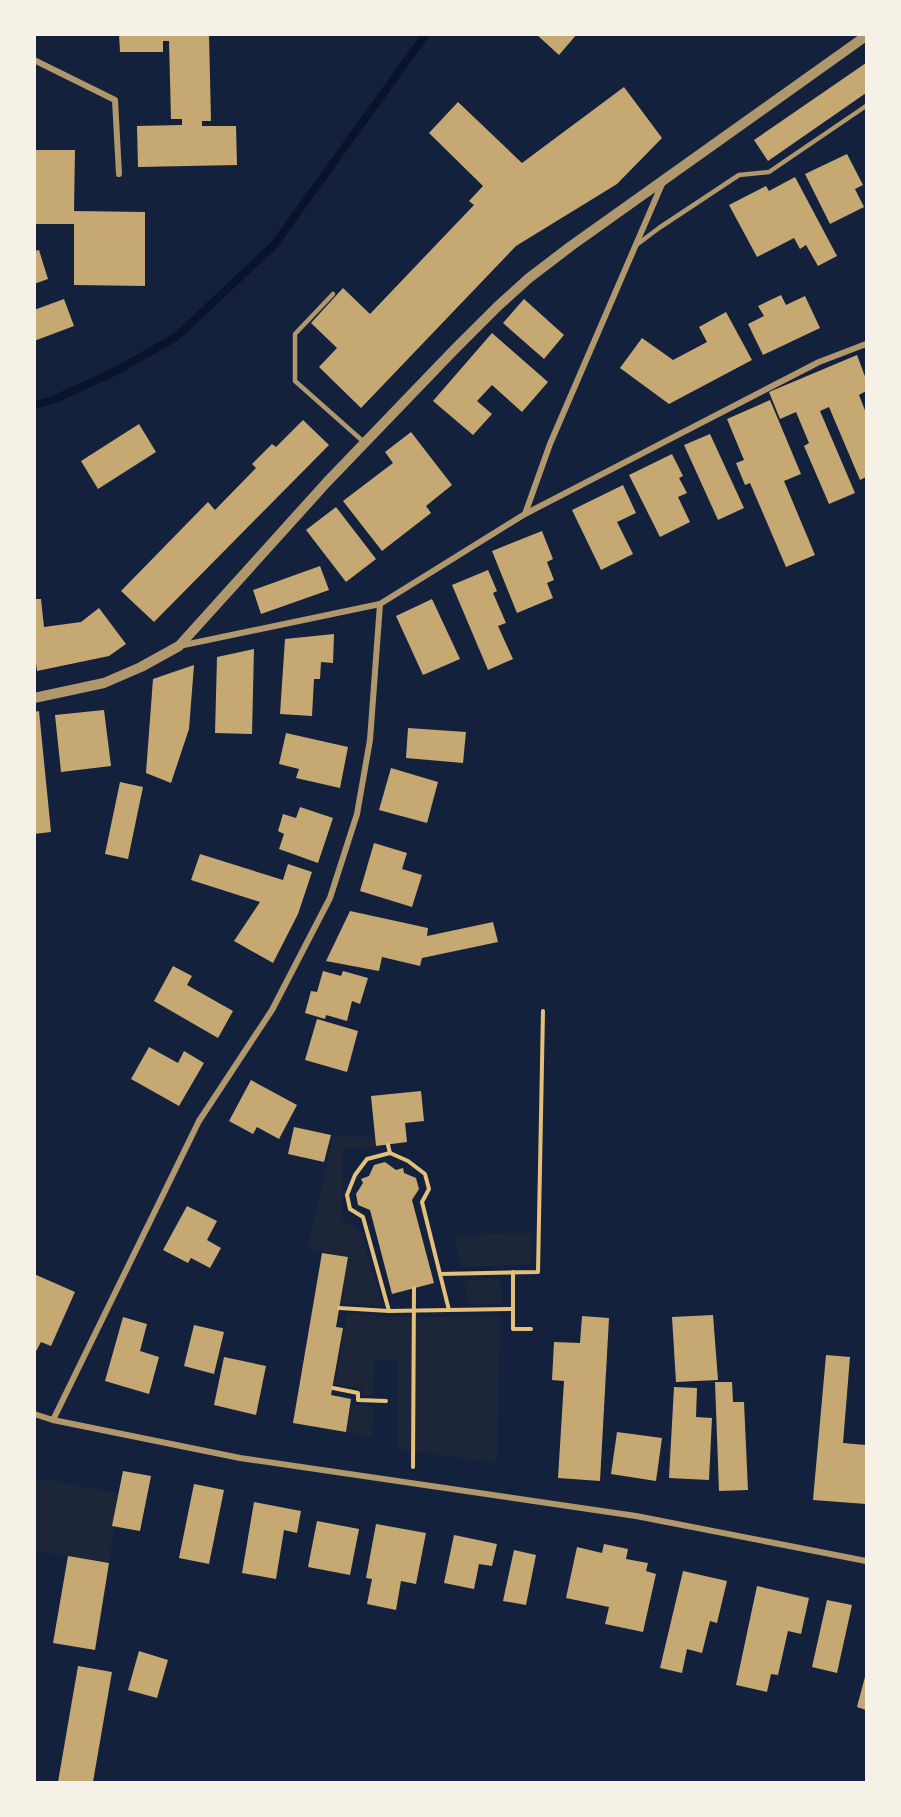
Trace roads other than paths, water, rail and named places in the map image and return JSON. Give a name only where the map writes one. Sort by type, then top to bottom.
[{"type":"street","points":[[179,646],[327,482],[498,306],[529,278],[867,36]]},
{"type":"street","points":[[34,60],[115,100],[118,174]]},
{"type":"street","points":[[525,514],[550,444],[664,181]]},
{"type":"street","points":[[34,698],[104,683],[141,667],[179,646],[380,604],[525,514],[819,362],[867,344]]},
{"type":"street","points":[[53,1420],[199,1121],[272,1010],[330,898],[357,814],[370,740],[380,604]]},
{"type":"street","points":[[34,1414],[53,1420],[240,1458],[636,1516],[867,1561]]},
{"type":"lane","points":[[633,248],[739,175],[769,172],[867,106]]},
{"type":"lane","points":[[333,294],[295,333],[295,381],[365,443]]},
{"type":"waterway","points":[[34,405],[53,400],[116,371],[176,337],[274,245],[426,34]]}]
